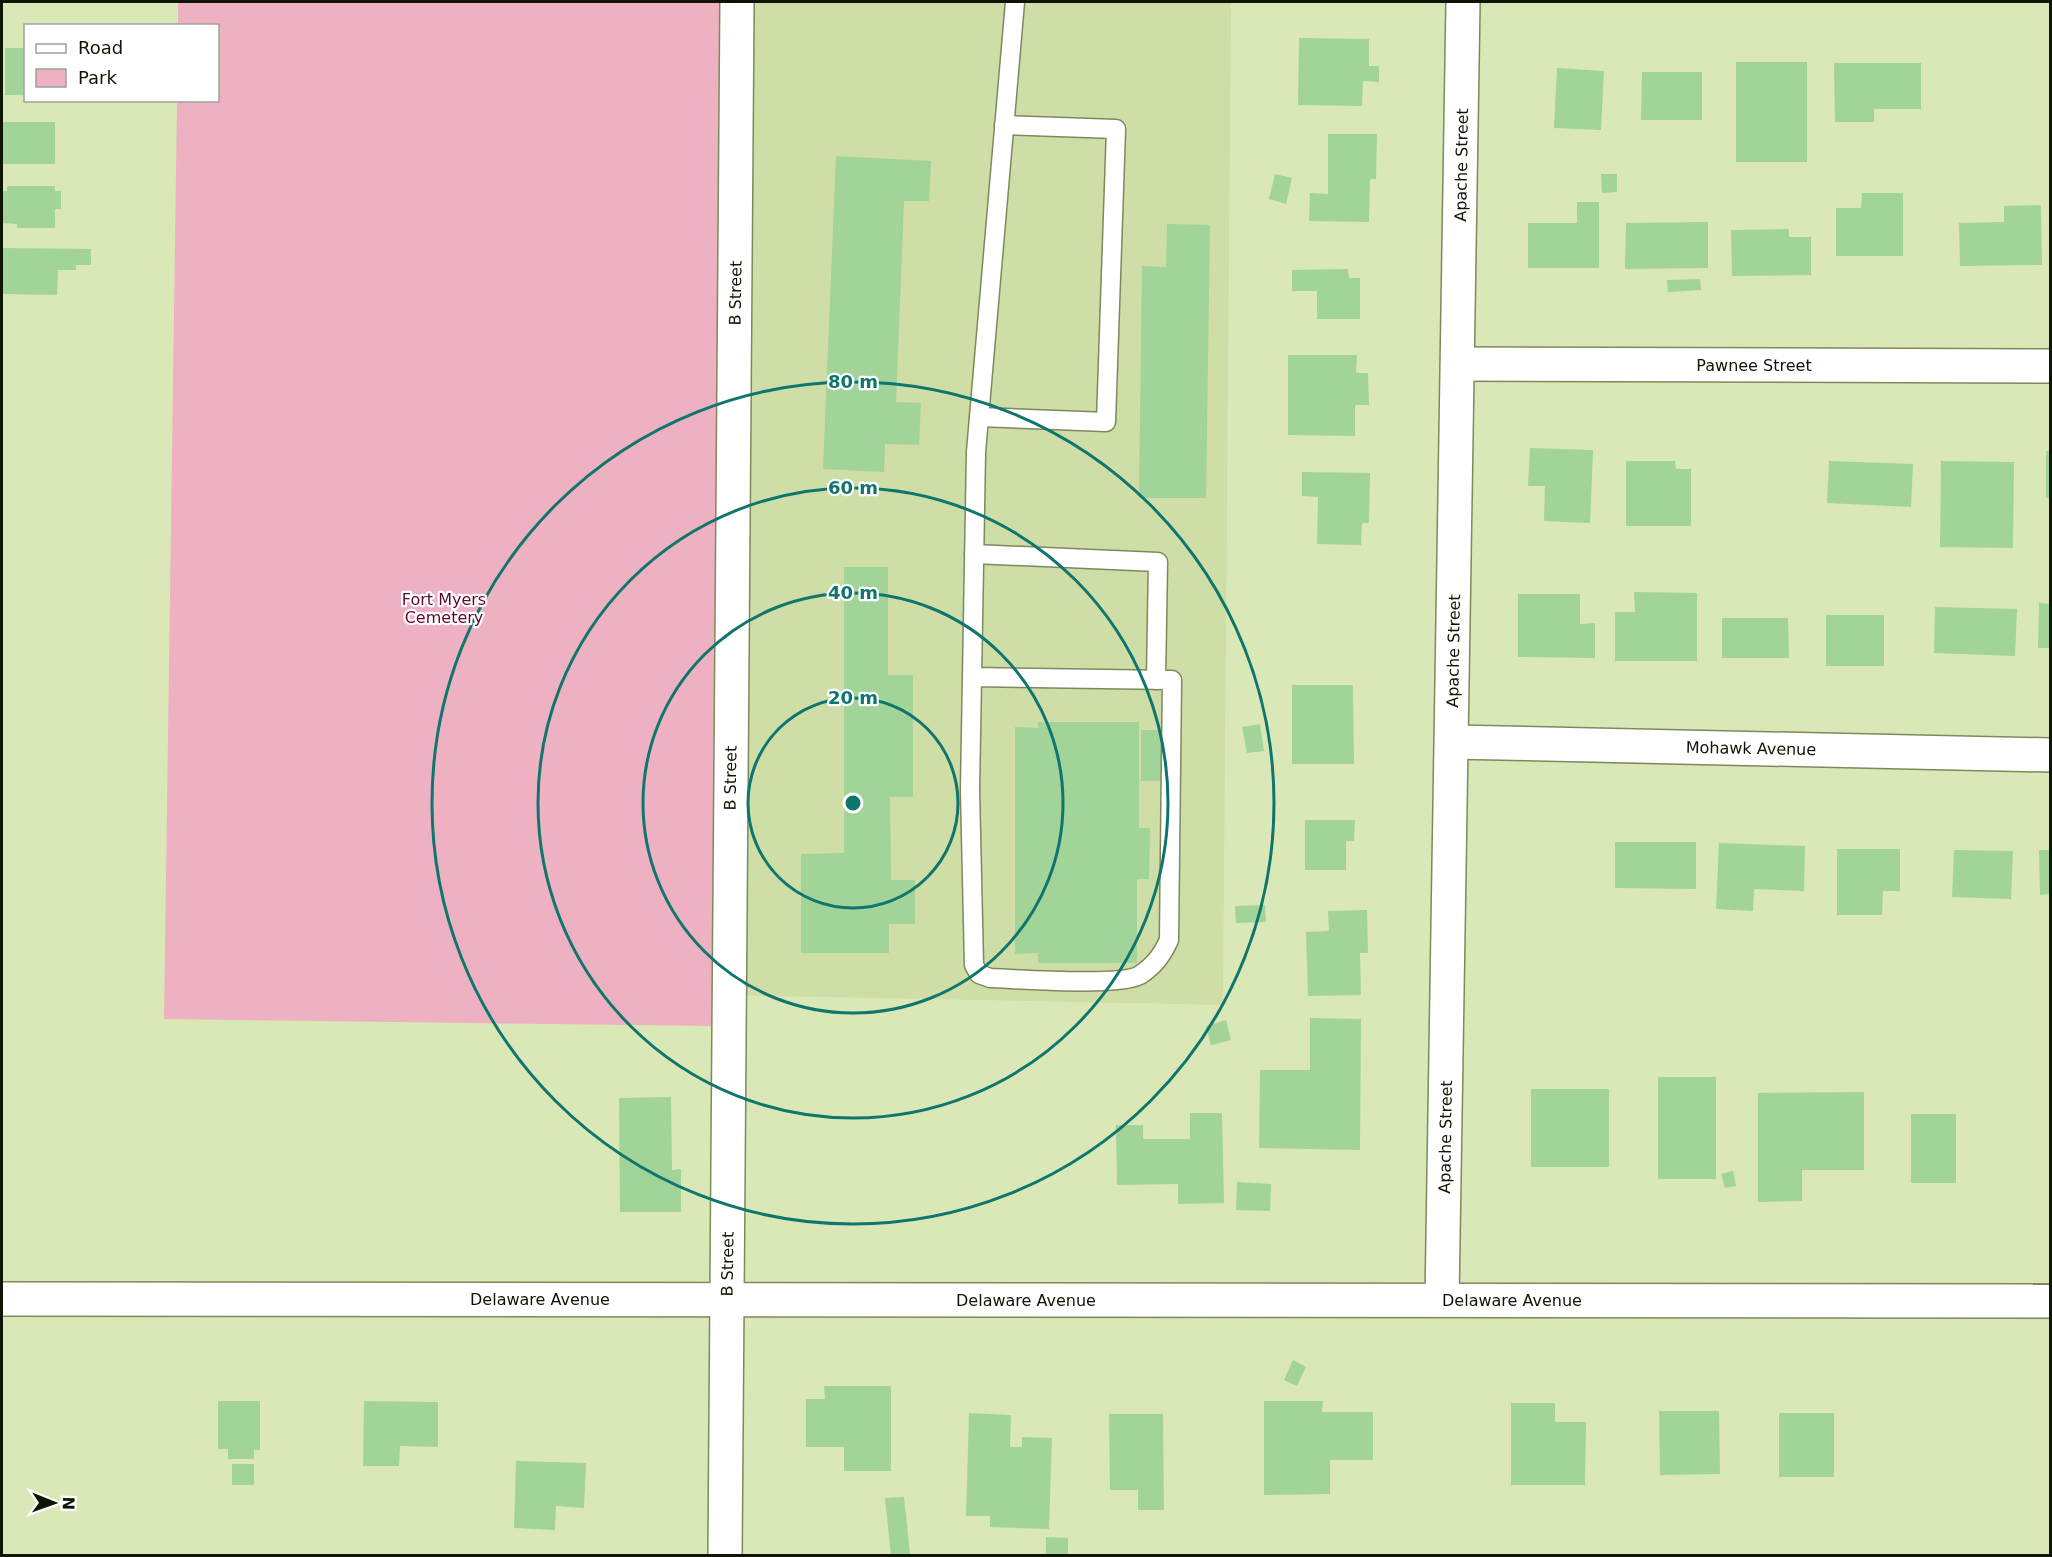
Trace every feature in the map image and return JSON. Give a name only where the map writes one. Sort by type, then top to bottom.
[{"type":"street","name":"B Street","points":[[725,1556],[737,2]]},
{"type":"street","name":"Apache Street","points":[[1442,1300],[1463,2]]},
{"type":"street","name":"Pawnee Street","points":[[1458,364],[2050,366]]},
{"type":"street","name":"Mohawk Avenue","points":[[1452,742],[2050,755]]},
{"type":"street","name":"Delaware Avenue","points":[[2,1299],[2050,1301]]},
{"type":"lane","points":[[972,677],[1172,680],[1169,940],[1159,960],[1138,976],[1111,981],[990,978],[979,974],[974,965],[970,790],[974,554],[976,453],[1014,2]]},
{"type":"lane","points":[[979,417],[1106,422],[1116,129],[1004,125]]},
{"type":"lane","points":[[974,554],[1158,562],[1156,680]]},
{"type":"shaded area","points":[[737,2],[1231,2],[1223,1005],[728,995]]},
{"type":"green space","name":"Fort Myers Cemetery","points":[[178,2],[721,2],[714,1026],[164,1019],[177,102],[219,102],[219,24],[178,24]]},
{"type":"building","points":[[1299,38],[1369,39],[1369,66],[1379,66],[1379,82],[1363,81],[1362,106],[1298,105]]},
{"type":"building","points":[[5,48],[24,48],[24,95],[5,95]]},
{"type":"building","points":[[1736,62],[1807,62],[1807,162],[1736,162]]},
{"type":"building","points":[[1834,63],[1921,63],[1921,109],[1874,109],[1874,122],[1835,122]]},
{"type":"building","points":[[1557,68],[1604,71],[1601,130],[1554,128]]},
{"type":"building","points":[[1642,72],[1702,72],[1702,120],[1641,120]]},
{"type":"building","points":[[2,122],[55,122],[55,164],[2,164]]},
{"type":"building","points":[[1328,134],[1377,134],[1376,179],[1370,179],[1369,222],[1309,221],[1310,193],[1328,194]]},
{"type":"building","points":[[836,156],[931,161],[929,201],[904,201],[896,402],[921,403],[919,445],[885,444],[884,472],[823,469]]},
{"type":"building","points":[[1275,174],[1292,178],[1286,204],[1269,199]]},
{"type":"building","points":[[1601,174],[1617,174],[1617,192],[1602,193]]},
{"type":"building","points":[[7,186],[55,186],[55,191],[61,191],[61,209],[55,209],[55,228],[17,228],[17,224],[2,223],[2,191],[7,191]]},
{"type":"building","points":[[1862,193],[1903,193],[1903,256],[1836,256],[1836,208],[1861,208]]},
{"type":"building","points":[[1577,202],[1599,202],[1599,268],[1528,268],[1528,223],[1577,223]]},
{"type":"building","points":[[2041,205],[2042,265],[1960,266],[1959,223],[2004,222],[2004,206]]},
{"type":"building","points":[[1708,222],[1708,268],[1625,269],[1626,223]]},
{"type":"building","points":[[1167,224],[1210,225],[1206,498],[1139,498],[1142,266],[1166,267]]},
{"type":"building","points":[[1789,229],[1789,237],[1811,237],[1811,275],[1732,276],[1731,230]]},
{"type":"building","points":[[2,248],[91,249],[91,265],[76,265],[76,270],[58,270],[57,295],[2,294]]},
{"type":"building","points":[[1348,269],[1349,278],[1360,278],[1360,319],[1317,319],[1317,291],[1292,291],[1292,270]]},
{"type":"building","points":[[1700,279],[1701,290],[1668,292],[1667,280]]},
{"type":"building","points":[[1288,355],[1357,355],[1356,373],[1368,373],[1369,405],[1355,405],[1355,436],[1288,435]]},
{"type":"building","points":[[1530,448],[1593,450],[1590,523],[1544,521],[1545,486],[1528,486]]},
{"type":"building","points":[[2046,451],[2050,451],[2050,498],[2046,498]]},
{"type":"building","points":[[1626,461],[1675,461],[1676,469],[1691,469],[1691,526],[1626,526]]},
{"type":"building","points":[[1829,461],[1913,464],[1911,507],[1827,503]]},
{"type":"building","points":[[1941,461],[2014,462],[2013,548],[1940,547]]},
{"type":"building","points":[[1302,472],[1370,473],[1369,523],[1362,523],[1361,545],[1317,544],[1318,497],[1302,496]]},
{"type":"building","points":[[844,567],[888,567],[888,675],[913,675],[913,797],[890,797],[891,880],[915,880],[915,924],[889,924],[889,953],[801,953],[801,854],[844,853]]},
{"type":"building","points":[[1634,592],[1697,593],[1697,661],[1615,661],[1615,612],[1635,612]]},
{"type":"building","points":[[1518,594],[1580,594],[1580,624],[1595,623],[1595,658],[1518,657]]},
{"type":"building","points":[[2039,603],[2050,604],[2050,648],[2038,648]]},
{"type":"building","points":[[1935,607],[2017,609],[2015,656],[1934,653]]},
{"type":"building","points":[[1826,615],[1884,615],[1884,666],[1826,666]]},
{"type":"building","points":[[1722,618],[1788,618],[1789,658],[1722,658]]},
{"type":"building","points":[[1292,685],[1353,685],[1354,764],[1292,764]]},
{"type":"building","points":[[1038,722],[1139,722],[1139,828],[1150,828],[1149,879],[1137,879],[1137,963],[1038,963],[1038,953],[1015,954],[1015,727],[1038,728]]},
{"type":"building","points":[[1260,724],[1264,751],[1247,753],[1242,727]]},
{"type":"building","points":[[1141,730],[1162,730],[1162,781],[1141,781]]},
{"type":"building","points":[[1305,820],[1355,820],[1354,841],[1346,841],[1346,870],[1305,870]]},
{"type":"building","points":[[1615,842],[1696,842],[1696,889],[1615,888]]},
{"type":"building","points":[[1719,843],[1805,846],[1804,891],[1754,889],[1753,911],[1716,909]]},
{"type":"building","points":[[1837,849],[1900,849],[1900,891],[1883,891],[1882,915],[1837,915]]},
{"type":"building","points":[[1954,850],[2013,851],[2011,899],[1952,897]]},
{"type":"building","points":[[2039,850],[2050,850],[2050,894],[2040,895]]},
{"type":"building","points":[[1265,905],[1266,922],[1236,923],[1235,906]]},
{"type":"building","points":[[1367,910],[1368,953],[1360,953],[1361,995],[1308,996],[1306,932],[1329,931],[1328,911]]},
{"type":"building","points":[[1310,1018],[1361,1019],[1360,1150],[1259,1148],[1260,1070],[1310,1070]]},
{"type":"building","points":[[1226,1020],[1231,1040],[1211,1045],[1206,1026]]},
{"type":"building","points":[[1658,1077],[1716,1077],[1716,1179],[1658,1179]]},
{"type":"building","points":[[1531,1089],[1609,1089],[1609,1167],[1531,1167]]},
{"type":"building","points":[[1864,1092],[1864,1170],[1802,1170],[1802,1201],[1758,1202],[1758,1093]]},
{"type":"building","points":[[671,1097],[672,1170],[681,1169],[681,1212],[620,1212],[619,1098]]},
{"type":"building","points":[[1190,1113],[1222,1113],[1224,1203],[1178,1204],[1178,1184],[1117,1185],[1116,1125],[1143,1125],[1143,1139],[1190,1139]]},
{"type":"building","points":[[1911,1114],[1956,1114],[1956,1183],[1911,1183]]},
{"type":"building","points":[[1733,1171],[1736,1186],[1725,1188],[1721,1174]]},
{"type":"building","points":[[1237,1182],[1271,1184],[1270,1211],[1236,1210]]},
{"type":"building","points":[[1293,1360],[1306,1367],[1297,1386],[1284,1380]]},
{"type":"building","points":[[824,1386],[891,1386],[891,1471],[844,1471],[844,1447],[806,1447],[806,1399],[825,1399]]},
{"type":"building","points":[[218,1401],[260,1401],[260,1450],[254,1450],[254,1459],[228,1459],[228,1449],[218,1449]]},
{"type":"building","points":[[364,1401],[438,1402],[438,1447],[400,1446],[399,1466],[363,1466]]},
{"type":"building","points":[[1264,1401],[1323,1401],[1322,1412],[1373,1412],[1373,1460],[1330,1460],[1330,1494],[1264,1495]]},
{"type":"building","points":[[1511,1403],[1555,1403],[1555,1422],[1586,1422],[1585,1485],[1511,1485]]},
{"type":"building","points":[[1659,1411],[1719,1411],[1720,1474],[1660,1475]]},
{"type":"building","points":[[969,1413],[1011,1415],[1010,1447],[1022,1447],[1022,1437],[1052,1438],[1049,1529],[990,1527],[990,1516],[966,1516]]},
{"type":"building","points":[[1779,1413],[1834,1413],[1834,1477],[1779,1477]]},
{"type":"building","points":[[1109,1414],[1163,1414],[1164,1510],[1138,1510],[1138,1490],[1110,1490]]},
{"type":"building","points":[[516,1461],[586,1463],[584,1508],[556,1506],[555,1530],[514,1528]]},
{"type":"building","points":[[232,1464],[254,1464],[254,1485],[232,1485]]},
{"type":"building","points":[[904,1497],[910,1554],[891,1556],[885,1498]]},
{"type":"building","points":[[1046,1537],[1068,1538],[1068,1556],[1046,1556]]}]
